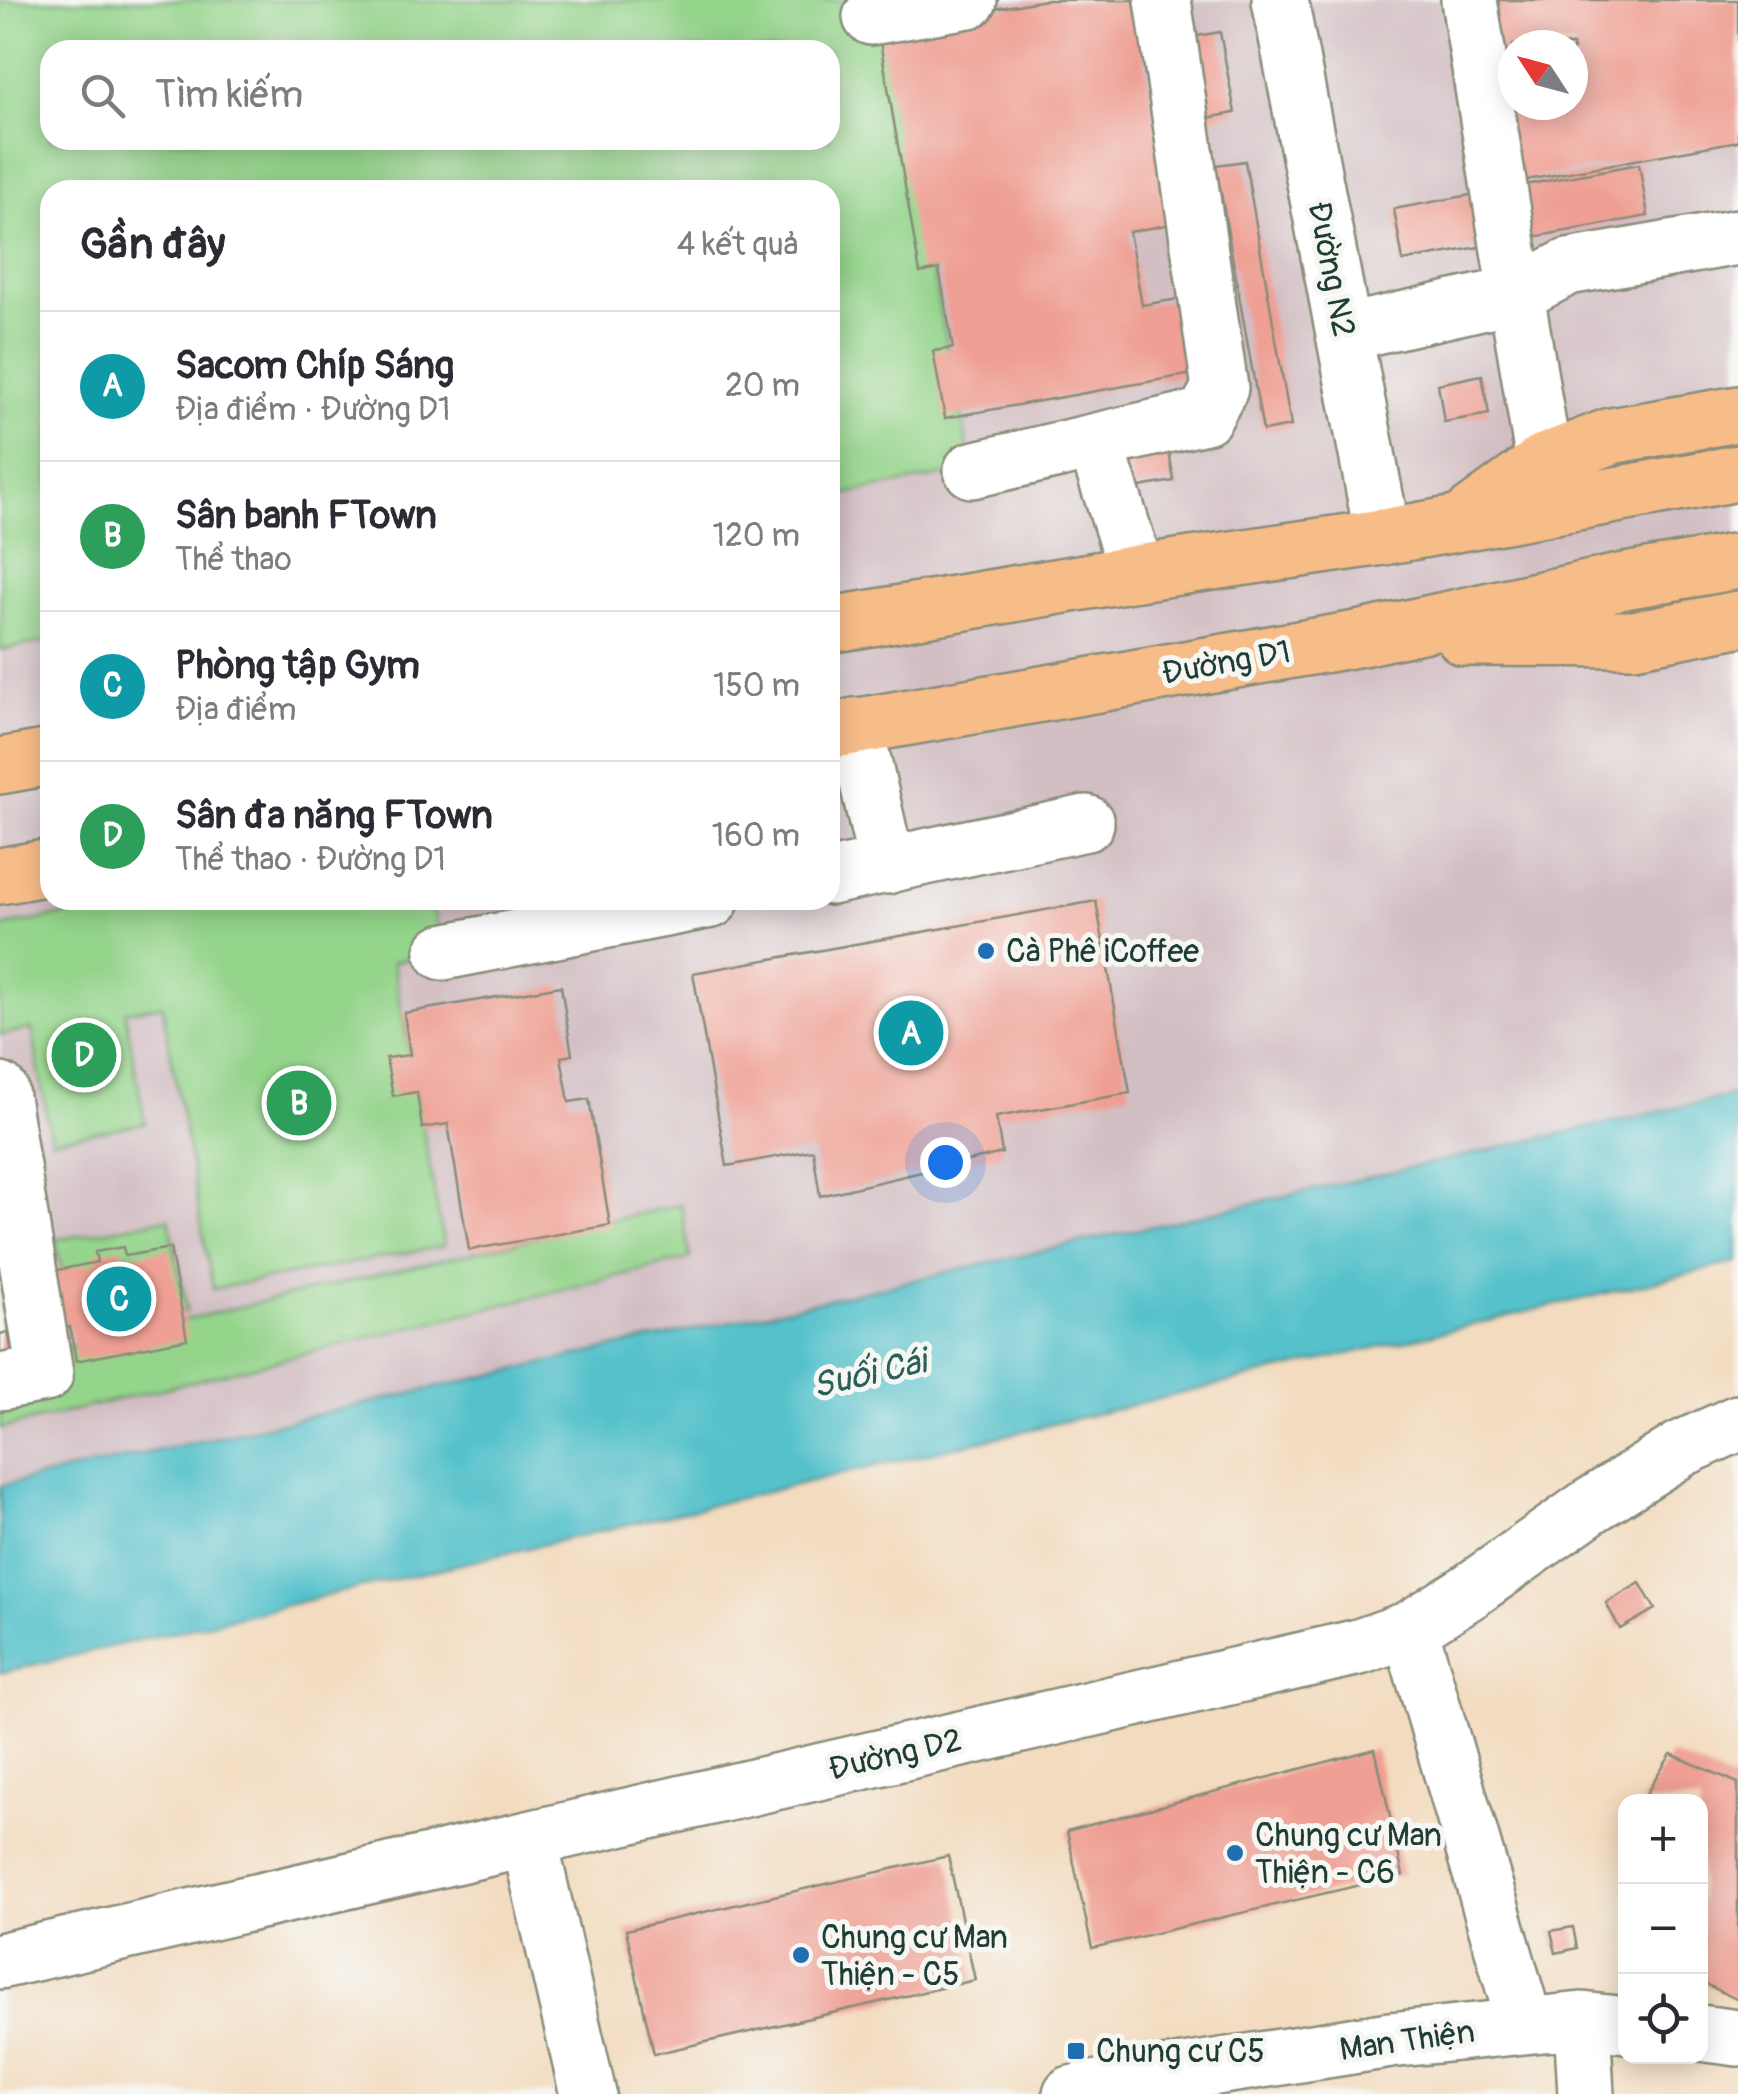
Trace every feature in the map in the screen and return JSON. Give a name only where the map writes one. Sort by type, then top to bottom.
[{"type":"main road","points":[[1459,524],[1544,462],[1611,436],[1738,414]]},
{"type":"main road","points":[[840,623],[1137,573],[1383,537],[1738,474]]},
{"type":"main road","name":"Đường D1","points":[[843,728],[1362,638],[1620,582],[1738,561]]},
{"type":"main road","points":[[1362,638],[1634,639],[1738,619]]},
{"type":"main road","points":[[0,766],[40,759]]},
{"type":"main road","points":[[0,876],[40,869]]},
{"type":"street","points":[[870,17],[970,0]]},
{"type":"street","points":[[972,470],[1205,416],[1220,388],[1163,0]]},
{"type":"street","name":"Đường N2","points":[[1280,0],[1383,537]]},
{"type":"street","points":[[1470,0],[1544,462]]},
{"type":"street","points":[[1344,333],[1516,294],[1568,267],[1738,237]]},
{"type":"street","points":[[1095,442],[1137,573]]},
{"type":"street","points":[[843,728],[887,866]]},
{"type":"street","points":[[840,875],[1086,824]]},
{"type":"street","points":[[442,952],[619,910]]},
{"type":"street","points":[[0,1091],[45,1374],[0,1382]]},
{"type":"street","name":"Đường D2","points":[[0,1960],[1359,1647],[1410,1628],[1681,1449],[1738,1423]]},
{"type":"street","points":[[1410,1628],[1525,2025]]},
{"type":"street","points":[[529,1838],[588,2094]]},
{"type":"street","points":[[1586,2094],[1604,2022]]},
{"type":"street","name":"Man Thiện","points":[[1072,2094],[1149,2086],[1390,2040],[1525,2025],[1604,2022]]},
{"type":"street","points":[[1708,2035],[1738,2038]]},
{"type":"shaded area","points":[[0,0],[1738,0],[1738,1094],[0,1486]]},
{"type":"green space","points":[[0,0],[878,0],[972,470],[840,495],[840,180],[40,180],[40,643],[0,650]]},
{"type":"green space","points":[[91,910],[433,910],[443,952],[393,962],[444,1246],[213,1289],[162,1005],[125,1012],[145,1123],[51,1140],[32,1029],[0,1035],[0,927]]},
{"type":"green space","points":[[681,1204],[690,1258],[0,1429],[0,1363]]},
{"type":"green space","points":[[169,1218],[187,1311],[74,1333],[56,1240]]},
{"type":"water","name":"Suối Cái","points":[[1738,1094],[1738,1262],[0,1673],[0,1486]]},
{"type":"building","points":[[1045,0],[1134,0],[1172,224],[1129,232],[1142,305],[1185,298],[1198,373],[945,418],[933,351],[953,348],[939,269],[920,273],[878,30]]},
{"type":"building","points":[[1456,0],[1738,0],[1738,141],[1489,187]]},
{"type":"building","points":[[1220,32],[1235,113],[1201,119],[1186,38]]},
{"type":"building","points":[[1245,161],[1291,426],[1263,431],[1216,165]]},
{"type":"building","points":[[1639,164],[1648,216],[1403,261],[1394,209]]},
{"type":"building","points":[[1482,375],[1489,414],[1444,422],[1438,384]]},
{"type":"building","points":[[1169,452],[1174,481],[1134,488],[1129,460]]},
{"type":"building","points":[[1096,901],[1130,1093],[996,1117],[1002,1153],[820,1196],[813,1150],[727,1166],[693,973]]},
{"type":"building","points":[[561,986],[572,1055],[561,1057],[569,1102],[589,1099],[610,1225],[469,1250],[448,1124],[422,1128],[417,1092],[393,1096],[386,1058],[410,1055],[404,1013]]},
{"type":"building","points":[[123,1247],[125,1256],[170,1248],[187,1339],[76,1361],[70,1327],[64,1328],[53,1271],[97,1262],[95,1252]]},
{"type":"building","points":[[8,1332],[15,1367],[0,1370],[0,1334]]},
{"type":"building","points":[[1640,1583],[1655,1609],[1620,1629],[1606,1603]]},
{"type":"building","name":"Chung cư Man Thiện - C6","points":[[1375,1749],[1403,1875],[1092,1948],[1067,1831]]},
{"type":"building","points":[[1671,1754],[1738,1783],[1738,2000],[1708,1985],[1708,1794],[1646,1794]]},
{"type":"building","name":"Chung cư Man Thiện - C5","points":[[948,1856],[975,1980],[654,2054],[626,1930]]},
{"type":"building","points":[[1573,1927],[1577,1948],[1556,1953],[1551,1931]]},
{"type":"place","name":"Cà Phê iCoffee","points":[[986,951]]},
{"type":"place","name":"Sacom Chíp Sáng","points":[[911,1033]]},
{"type":"place","name":"Sân đa năng FTown","points":[[84,1055]]},
{"type":"place","name":"Sân banh FTown","points":[[299,1103]]},
{"type":"place","name":"Phòng tập Gym","points":[[119,1299]]},
{"type":"place","name":"Chung cư Man Thiện - C6","points":[[1235,1853]]},
{"type":"place","name":"Chung cư Man Thiện - C5","points":[[801,1955]]},
{"type":"place","name":"Chung cư C5","points":[[1076,2051]]}]
